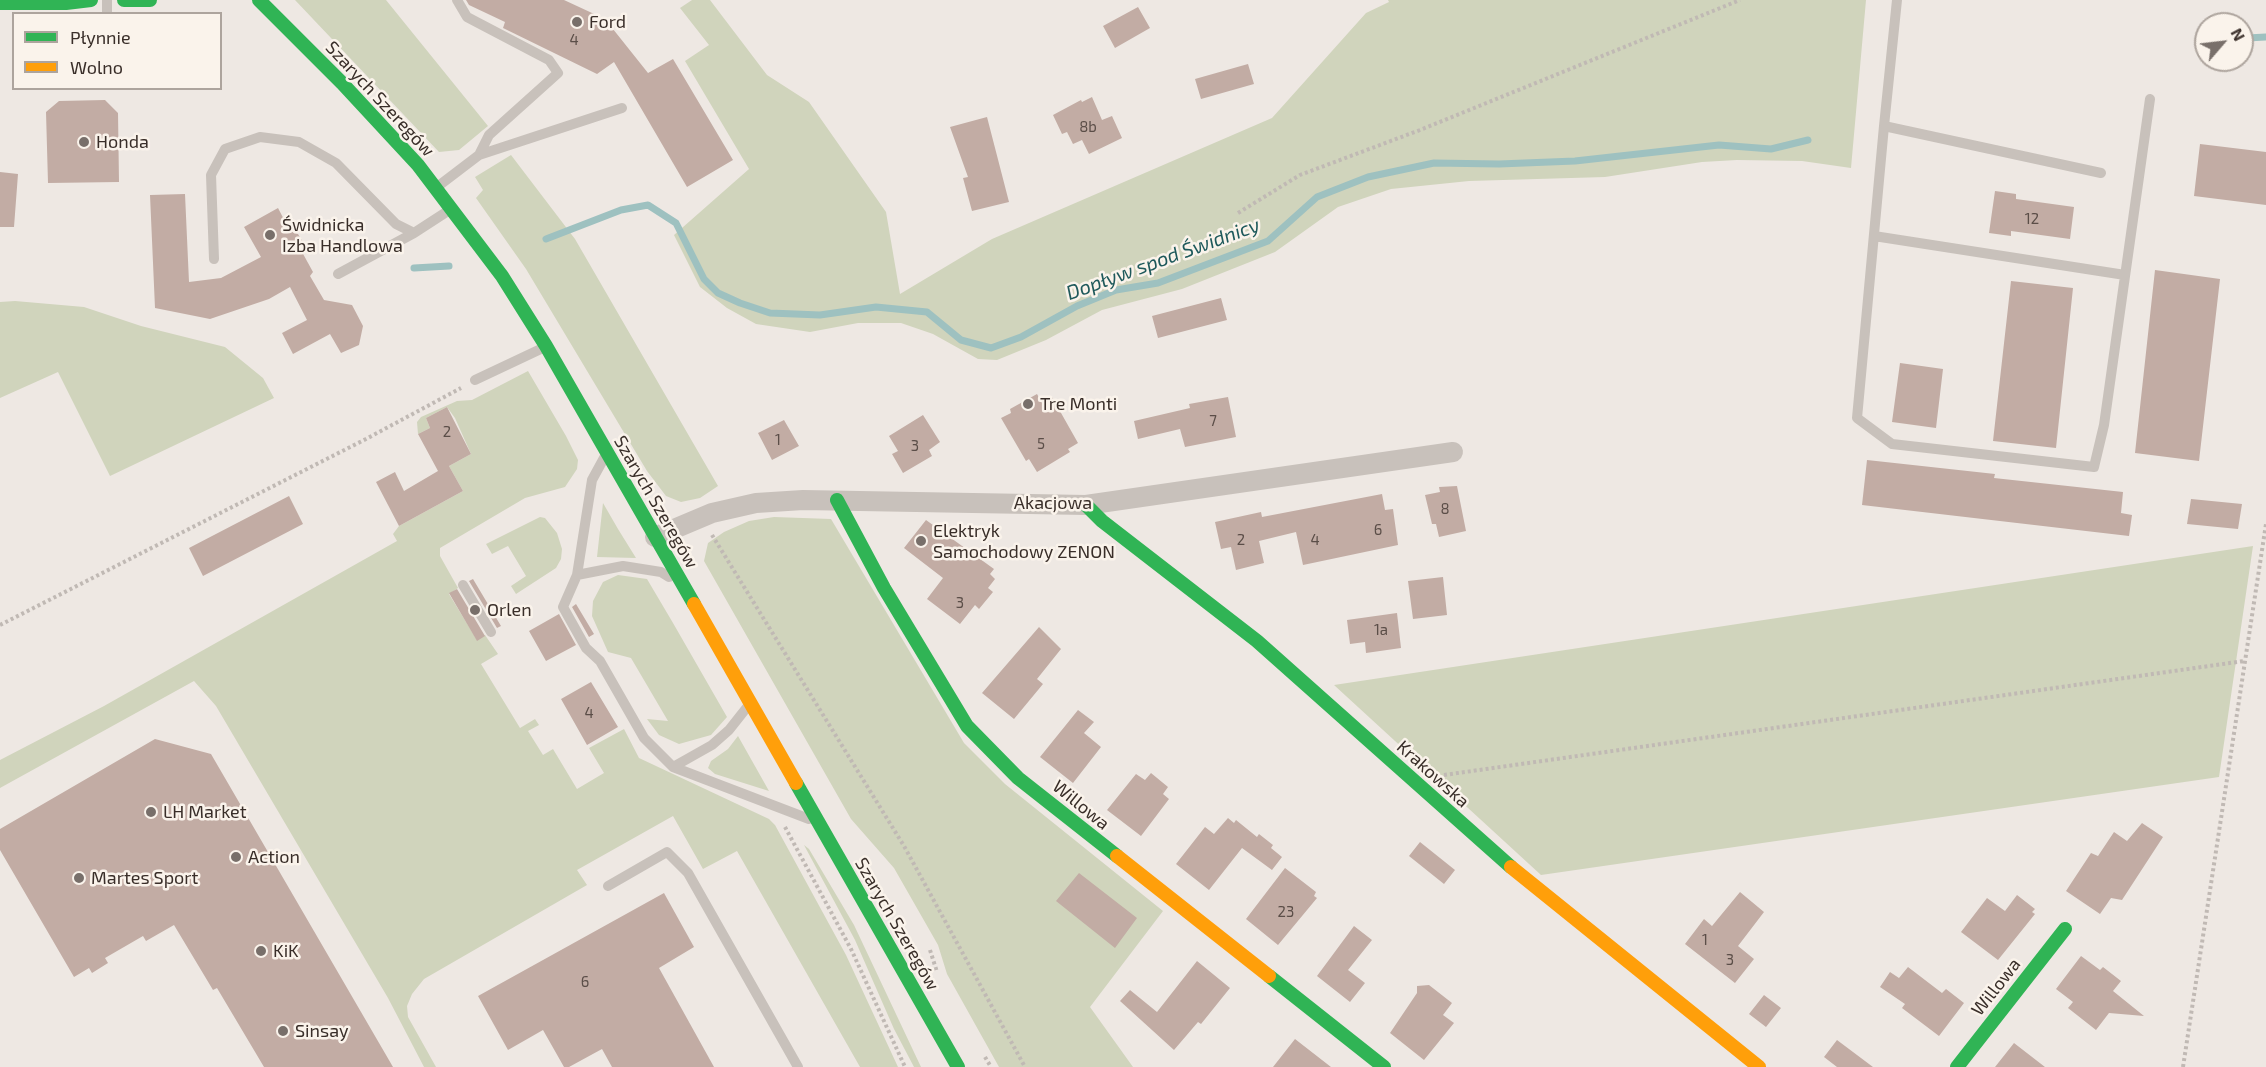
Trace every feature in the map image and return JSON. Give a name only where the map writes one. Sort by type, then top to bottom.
[{"type":"street","points":[[0,3],[66,3],[91,0]]},
{"type":"street","points":[[124,0],[144,2],[150,0]]},
{"type":"street","name":"Szarych Szeregów","points":[[260,0],[342,83],[437,187],[502,276],[546,346],[958,1067]]},
{"type":"street","name":"Akacjowa","points":[[655,537],[701,518],[756,503],[837,500],[1086,505],[1453,452]]},
{"type":"street","name":"Willowa","points":[[837,500],[884,588],[967,726],[1018,778],[1384,1067]]},
{"type":"street","name":"Krakowska","points":[[1086,505],[1102,521],[1257,640],[1487,847],[1759,1067]]},
{"type":"street","name":"Willowa","points":[[1957,1067],[2065,930]]},
{"type":"lane","points":[[457,0],[467,17],[549,60],[558,73],[489,135],[479,155]]},
{"type":"lane","points":[[1897,0],[1857,418],[1892,444],[2094,467],[2104,425],[2150,99]]},
{"type":"lane","points":[[437,187],[479,155],[622,108]]},
{"type":"lane","points":[[1884,126],[2101,172]]},
{"type":"lane","points":[[214,259],[211,175],[225,149],[260,137],[299,142],[336,164],[396,224],[414,232]]},
{"type":"lane","points":[[338,274],[453,208]]},
{"type":"lane","points":[[1874,236],[2125,275]]},
{"type":"lane","points":[[475,380],[546,346]]},
{"type":"lane","points":[[607,452],[592,480],[576,575],[563,607],[586,648],[600,661],[644,738],[673,767],[774,808],[817,822]]},
{"type":"lane","points":[[576,575],[623,566],[661,573],[683,584]]},
{"type":"lane","points":[[463,585],[491,632]]},
{"type":"lane","points":[[673,767],[712,745],[729,730],[751,702]]},
{"type":"lane","points":[[608,886],[667,852],[688,873],[798,1067]]},
{"type":"path","points":[[1238,213],[1300,175],[1420,130],[1740,0]]},
{"type":"path","points":[[0,625],[366,439],[475,380]]},
{"type":"path","points":[[701,518],[904,846],[1025,1067]]},
{"type":"path","points":[[2183,1067],[2266,524]]},
{"type":"path","points":[[1422,789],[1433,777],[2244,660]]},
{"type":"path","points":[[774,808],[852,949],[905,1067]]},
{"type":"green space","points":[[295,0],[386,0],[488,126],[459,150],[439,152]]},
{"type":"green space","points":[[692,0],[710,0],[767,75],[809,102],[886,212],[900,294],[992,239],[1272,118],[1366,13],[1389,2],[1388,0],[1866,0],[1851,168],[1802,161],[1737,160],[1702,162],[1605,177],[1469,181],[1391,189],[1338,207],[1275,252],[1182,289],[1102,310],[1046,340],[997,360],[978,359],[933,334],[901,323],[858,323],[810,332],[756,324],[727,308],[700,287],[674,235],[749,169],[685,61],[709,45],[680,8]]},
{"type":"green space","points":[[511,155],[575,239],[718,486],[700,498],[681,502],[666,496],[647,471],[526,269],[476,198],[483,190],[475,177]]},
{"type":"green space","points":[[15,301],[84,307],[141,326],[225,347],[263,378],[274,398],[110,476],[58,372],[0,398],[0,302]]},
{"type":"green space","points":[[528,371],[578,460],[577,469],[565,487],[525,498],[440,548],[440,556],[458,588],[449,594],[477,640],[485,635],[498,654],[481,664],[520,728],[535,719],[539,725],[528,731],[543,755],[553,749],[577,789],[604,773],[589,748],[624,729],[639,758],[769,819],[775,825],[846,955],[898,1067],[860,1067],[737,851],[703,869],[673,816],[577,870],[587,885],[424,979],[412,994],[407,1006],[408,1017],[436,1067],[424,1067],[388,998],[216,706],[194,681],[0,788],[0,760],[104,706],[397,541],[393,534],[399,526],[463,491],[449,466],[471,454],[455,418],[447,407],[426,418],[430,428],[418,434],[417,422],[421,417],[457,401],[472,400]]},
{"type":"green space","points":[[603,503],[618,529],[636,558],[597,557]]},
{"type":"green space","points":[[540,517],[545,518],[557,533],[562,549],[561,559],[556,568],[516,594],[511,586],[526,576],[508,546],[492,554],[486,544]]},
{"type":"green space","points":[[774,517],[831,519],[964,743],[1005,784],[1163,911],[1090,1007],[1133,1067],[999,1067],[947,974],[938,945],[894,868],[851,819],[704,561],[708,543],[724,532],[749,521]]},
{"type":"green space","points":[[2253,546],[2219,777],[1541,875],[1334,685]]},
{"type":"green space","points":[[618,575],[647,579],[673,623],[727,717],[711,735],[679,744],[659,735],[647,719],[668,721],[631,658],[608,652],[592,616],[593,601],[603,582]]},
{"type":"green space","points":[[738,736],[769,791],[715,774],[708,768],[711,761],[728,749]]},
{"type":"green space","points":[[804,845],[809,849],[854,925],[921,1067],[914,1067],[894,1029],[855,940]]},
{"type":"building","points":[[466,0],[564,0],[605,19],[648,73],[673,59],[733,160],[687,187],[614,62],[597,74],[503,28],[505,22],[469,5]]},
{"type":"building","points":[[1138,7],[1150,28],[1115,48],[1103,26]]},
{"type":"building","points":[[1248,64],[1254,84],[1201,99],[1195,79]]},
{"type":"building","points":[[1092,97],[1102,120],[1112,116],[1122,138],[1089,154],[1082,140],[1073,144],[1067,132],[1062,134],[1053,115],[1081,100],[1082,102]]},
{"type":"building","points":[[105,100],[118,113],[119,182],[48,183],[46,112],[59,101]]},
{"type":"building","points":[[987,117],[1009,202],[972,211],[963,178],[968,177],[950,127]]},
{"type":"building","points":[[2200,144],[2266,152],[2266,205],[2194,196]]},
{"type":"building","points":[[0,172],[18,174],[14,227],[0,227]]},
{"type":"building","points":[[1995,191],[2016,194],[2016,199],[2074,207],[2070,239],[2011,231],[2011,236],[1989,233]]},
{"type":"building","points":[[185,194],[189,282],[221,278],[261,257],[244,227],[278,208],[290,231],[298,234],[303,242],[302,252],[313,272],[310,276],[324,300],[352,305],[363,326],[359,345],[341,353],[330,334],[293,354],[282,333],[307,320],[290,287],[269,299],[210,319],[155,308],[150,195]]},
{"type":"building","points":[[2155,270],[2220,279],[2199,461],[2135,453]]},
{"type":"building","points":[[2011,281],[2073,288],[2056,448],[1993,441]]},
{"type":"building","points":[[1221,298],[1227,320],[1158,338],[1152,316]]},
{"type":"building","points":[[1900,363],[1943,369],[1936,428],[1892,422]]},
{"type":"building","points":[[1037,394],[1042,403],[1052,397],[1078,443],[1068,449],[1070,452],[1037,472],[1029,459],[1026,461],[1001,418],[1011,413],[1010,409]]},
{"type":"building","points":[[1228,397],[1236,437],[1185,447],[1180,429],[1138,439],[1134,421],[1190,408],[1189,404]]},
{"type":"building","points":[[447,407],[471,454],[449,466],[463,491],[399,526],[376,482],[395,472],[404,491],[438,471],[418,434],[430,428],[426,418]]},
{"type":"building","points":[[923,415],[940,442],[929,450],[932,456],[903,473],[892,454],[898,451],[889,436]]},
{"type":"building","points":[[784,420],[799,446],[772,460],[758,433]]},
{"type":"building","points":[[1867,460],[1995,474],[1994,478],[2123,492],[2121,513],[2132,515],[2129,536],[1862,505]]},
{"type":"building","points":[[1457,486],[1466,531],[1439,537],[1436,524],[1432,524],[1425,495],[1440,492],[1439,487]]},
{"type":"building","points":[[1382,494],[1385,510],[1393,509],[1398,545],[1303,565],[1296,532],[1259,541],[1264,563],[1236,570],[1231,547],[1221,549],[1215,522],[1261,512],[1262,517]]},
{"type":"building","points":[[289,496],[303,524],[203,576],[189,548]]},
{"type":"building","points":[[2191,499],[2242,504],[2238,529],[2187,524]]},
{"type":"building","points":[[926,520],[994,569],[990,574],[995,579],[988,588],[993,592],[979,609],[975,605],[960,624],[927,599],[943,578],[904,548]]},
{"type":"building","points":[[1443,577],[1447,615],[1413,619],[1408,581]]},
{"type":"building","points":[[473,579],[501,626],[497,628],[469,581]]},
{"type":"building","points":[[457,589],[485,636],[477,641],[449,593]]},
{"type":"building","points":[[576,604],[594,634],[589,637],[572,607]]},
{"type":"building","points":[[1397,613],[1401,648],[1366,653],[1365,642],[1350,644],[1347,620]]},
{"type":"building","points":[[559,614],[576,645],[546,661],[529,631]]},
{"type":"building","points":[[1039,627],[1061,649],[1037,679],[1043,684],[1014,719],[982,693]]},
{"type":"building","points":[[591,682],[618,727],[587,745],[561,699]]},
{"type":"building","points":[[1078,710],[1094,722],[1084,733],[1101,747],[1073,783],[1040,757]]},
{"type":"building","points":[[155,739],[211,754],[393,1067],[264,1067],[217,988],[213,990],[174,925],[146,941],[143,936],[105,958],[108,963],[92,973],[89,968],[74,977],[0,850],[0,829]]},
{"type":"building","points":[[1151,773],[1168,787],[1163,794],[1169,799],[1141,836],[1107,810],[1136,774],[1145,780]]},
{"type":"building","points":[[1228,818],[1234,823],[1236,820],[1257,837],[1259,834],[1273,845],[1271,848],[1282,857],[1272,870],[1242,848],[1209,890],[1176,864],[1205,827],[1214,834]]},
{"type":"building","points":[[2142,823],[2163,837],[2122,900],[2111,898],[2100,914],[2066,891],[2091,853],[2098,856],[2114,832],[2127,841]]},
{"type":"building","points":[[1420,842],[1455,870],[1444,884],[1409,856]]},
{"type":"building","points":[[1285,868],[1316,892],[1314,896],[1317,898],[1278,945],[1246,919]]},
{"type":"building","points":[[1079,873],[1137,918],[1115,948],[1056,901]]},
{"type":"building","points":[[1740,892],[1764,912],[1738,946],[1754,959],[1735,983],[1685,944],[1704,919],[1712,926]]},
{"type":"building","points":[[664,893],[694,947],[659,968],[714,1067],[612,1067],[602,1049],[569,1067],[564,1067],[543,1030],[508,1050],[478,996]]},
{"type":"building","points":[[2017,895],[2035,909],[2032,912],[2035,914],[1998,960],[1961,932],[1987,898],[2005,911]]},
{"type":"building","points":[[1354,926],[1372,940],[1348,970],[1365,983],[1350,1002],[1317,976]]},
{"type":"building","points":[[2081,956],[2100,970],[2103,967],[2121,981],[2113,991],[2144,1016],[2109,1013],[2096,1030],[2068,1008],[2073,1002],[2056,989]]},
{"type":"building","points":[[1197,961],[1230,988],[1201,1024],[1198,1022],[1174,1050],[1120,1001],[1130,990],[1157,1012]]},
{"type":"building","points":[[1908,967],[1942,993],[1946,989],[1964,1003],[1939,1036],[1902,1008],[1905,1004],[1880,987],[1890,972],[1899,978]]},
{"type":"building","points":[[1429,985],[1452,1003],[1443,1015],[1454,1023],[1424,1060],[1390,1033],[1417,993],[1417,986]]},
{"type":"building","points":[[1764,995],[1781,1008],[1766,1027],[1749,1014]]},
{"type":"building","points":[[1295,1039],[1331,1067],[1273,1067]]},
{"type":"building","points":[[1837,1040],[1873,1067],[1837,1067],[1824,1057]]},
{"type":"building","points":[[2014,1043],[2045,1067],[1995,1067]]},
{"type":"waterway","name":"Dopływ spod Świdnicy","points":[[2254,38],[2266,37]]},
{"type":"waterway","name":"Dopływ spod Świdnicy","points":[[546,239],[621,210],[648,205],[676,223],[704,279],[718,293],[740,303],[770,313],[820,315],[876,307],[927,312],[961,340],[991,348],[1021,337],[1077,306],[1116,290],[1158,283],[1268,241],[1317,197],[1368,177],[1434,163],[1499,164],[1575,161],[1719,145],[1771,149],[1808,140]]},
{"type":"waterway","name":"Dopływ spod Świdnicy","points":[[414,268],[449,266]]},
{"type":"traffic: fast","points":[[0,3],[66,3],[91,0]]},
{"type":"traffic: fast","points":[[124,0],[150,0]]},
{"type":"traffic: fast","points":[[259,0],[342,83],[418,165],[502,276],[546,346],[694,604]]},
{"type":"traffic: fast","points":[[837,500],[884,588],[967,726],[1018,778],[1117,856]]},
{"type":"traffic: fast","points":[[1086,505],[1102,521],[1257,641],[1511,867]]},
{"type":"traffic: fast","points":[[796,783],[958,1067]]},
{"type":"traffic: fast","points":[[1957,1067],[2065,929]]},
{"type":"traffic: fast","points":[[1269,976],[1384,1067]]},
{"type":"traffic: slow","points":[[694,604],[796,783]]},
{"type":"traffic: slow","points":[[1117,856],[1269,976]]},
{"type":"traffic: slow","points":[[1511,867],[1759,1067]]},
{"type":"place","name":"Ford","points":[[577,22]]},
{"type":"place","name":"Honda","points":[[84,142]]},
{"type":"place","name":"Świdnicka Izba Handlowa","points":[[270,235]]},
{"type":"place","name":"Tre Monti","points":[[1028,404]]},
{"type":"place","name":"Elektryk Samochodowy ZENON","points":[[921,541]]},
{"type":"place","name":"Orlen","points":[[475,610]]},
{"type":"place","name":"LH Market","points":[[151,812]]},
{"type":"place","name":"Action","points":[[236,857]]},
{"type":"place","name":"Martes Sport","points":[[79,878]]},
{"type":"place","name":"KiK","points":[[261,951]]},
{"type":"place","name":"Sinsay","points":[[283,1031]]}]
